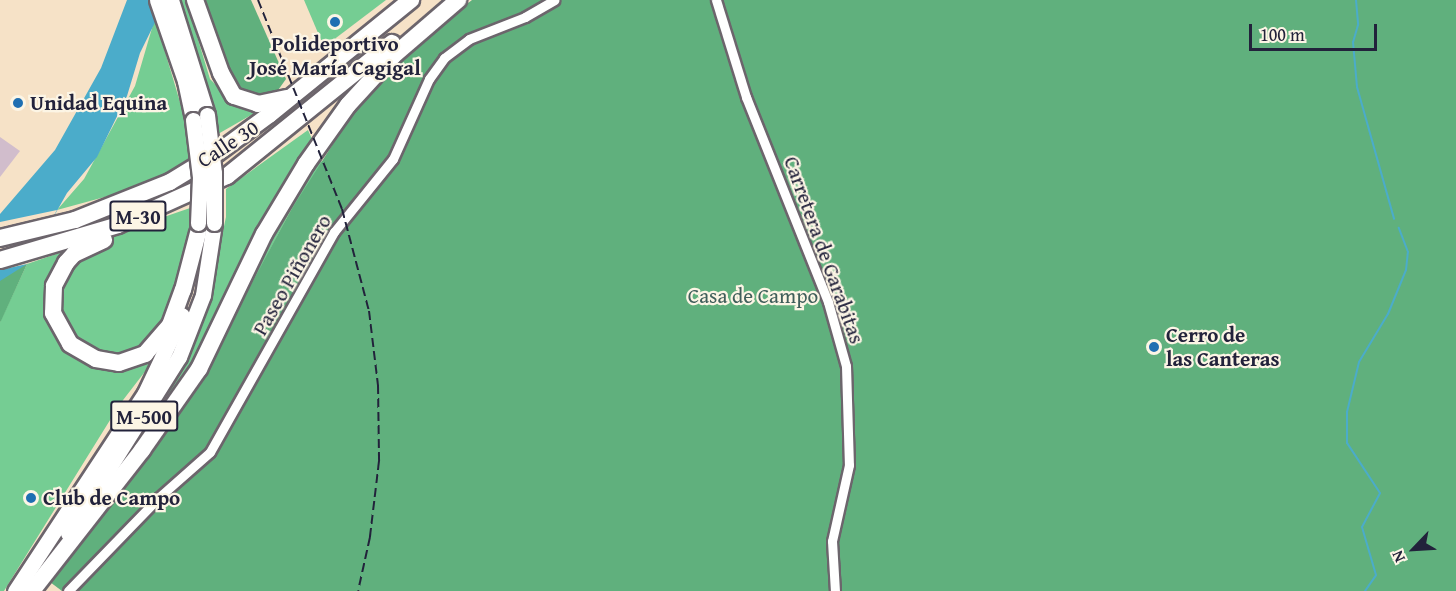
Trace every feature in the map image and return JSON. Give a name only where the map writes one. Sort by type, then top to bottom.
[{"type":"highway","name":"M-500","points":[[15,591],[163,361],[189,292],[198,228],[200,118],[157,0]]},
{"type":"highway","name":"M-500","points":[[31,591],[179,357],[203,295],[214,223],[214,173],[178,16],[171,0]]},
{"type":"highway","points":[[195,0],[220,73],[234,96],[258,104],[292,96]]},
{"type":"highway","name":"M-30","points":[[292,96],[411,0]]},
{"type":"highway","name":"Calle 30","points":[[0,260],[45,249],[118,225],[227,176],[284,134],[444,0]]},
{"type":"highway","points":[[31,591],[142,450],[199,369],[264,234],[306,164],[348,105],[369,79],[458,0]]},
{"type":"highway","name":"Calle 30","points":[[0,238],[75,220],[170,182],[216,154],[292,96]]},
{"type":"highway","points":[[198,228],[170,325],[151,349],[135,359],[108,363],[70,344],[57,325],[52,299],[60,274],[74,254],[173,209],[227,176]]},
{"type":"street","name":"Paseo Piñonero","points":[[68,591],[219,439],[329,239],[393,159],[429,79],[444,58],[469,39],[555,0]]},
{"type":"street","name":"Carretera de Garabitas","points":[[716,0],[746,97],[828,302],[846,366],[849,465],[832,541],[836,591]]},
{"type":"shaded area","points":[[0,137],[20,151],[0,177]]},
{"type":"green space","points":[[178,0],[186,0],[210,79],[233,102],[258,111],[218,134]]},
{"type":"green space","points":[[201,0],[251,0],[286,79],[276,93],[267,98],[252,96],[237,87]]},
{"type":"green space","name":"Polideportivo José María Cagigal","points":[[304,0],[386,0],[324,47]]},
{"type":"green space","name":"Casa de Campo","points":[[472,0],[1456,0],[1456,591],[62,591],[50,582],[204,372],[291,210],[359,103],[435,29]]},
{"type":"green space","points":[[155,18],[188,129],[190,161],[134,189],[57,210],[84,179],[135,86]]},
{"type":"green space","points":[[308,130],[324,167],[291,210],[178,424],[159,411],[183,366],[210,291],[226,217],[226,189]]},
{"type":"green space","points":[[193,207],[183,269],[157,356],[120,404],[4,591],[0,591],[0,322],[27,264]]},
{"type":"green space","points":[[27,264],[1,321],[0,322],[0,270]]},
{"type":"water","points":[[127,0],[166,0],[140,53],[127,96],[97,157],[67,193],[27,264],[0,281],[0,214],[55,150],[101,68]]},
{"type":"pier","points":[[57,210],[27,264],[0,270],[0,222]]},
{"type":"waterway","points":[[1356,0],[1358,25],[1353,42],[1357,87],[1394,219]]},
{"type":"waterway","points":[[1365,591],[1376,575],[1362,527],[1380,493],[1347,443],[1347,412],[1359,362],[1388,314],[1406,270],[1408,252],[1399,228]]},
{"type":"railway","points":[[258,0],[342,209],[369,311],[378,385],[379,461],[370,537],[358,591]]},
{"type":"place","name":"Polideportivo José María Cagigal","points":[[335,22]]},
{"type":"place","name":"Unidad Equina","points":[[18,103]]},
{"type":"place","name":"Cerro de las Canteras","points":[[1154,347]]},
{"type":"place","name":"Club de Campo","points":[[31,498]]}]
